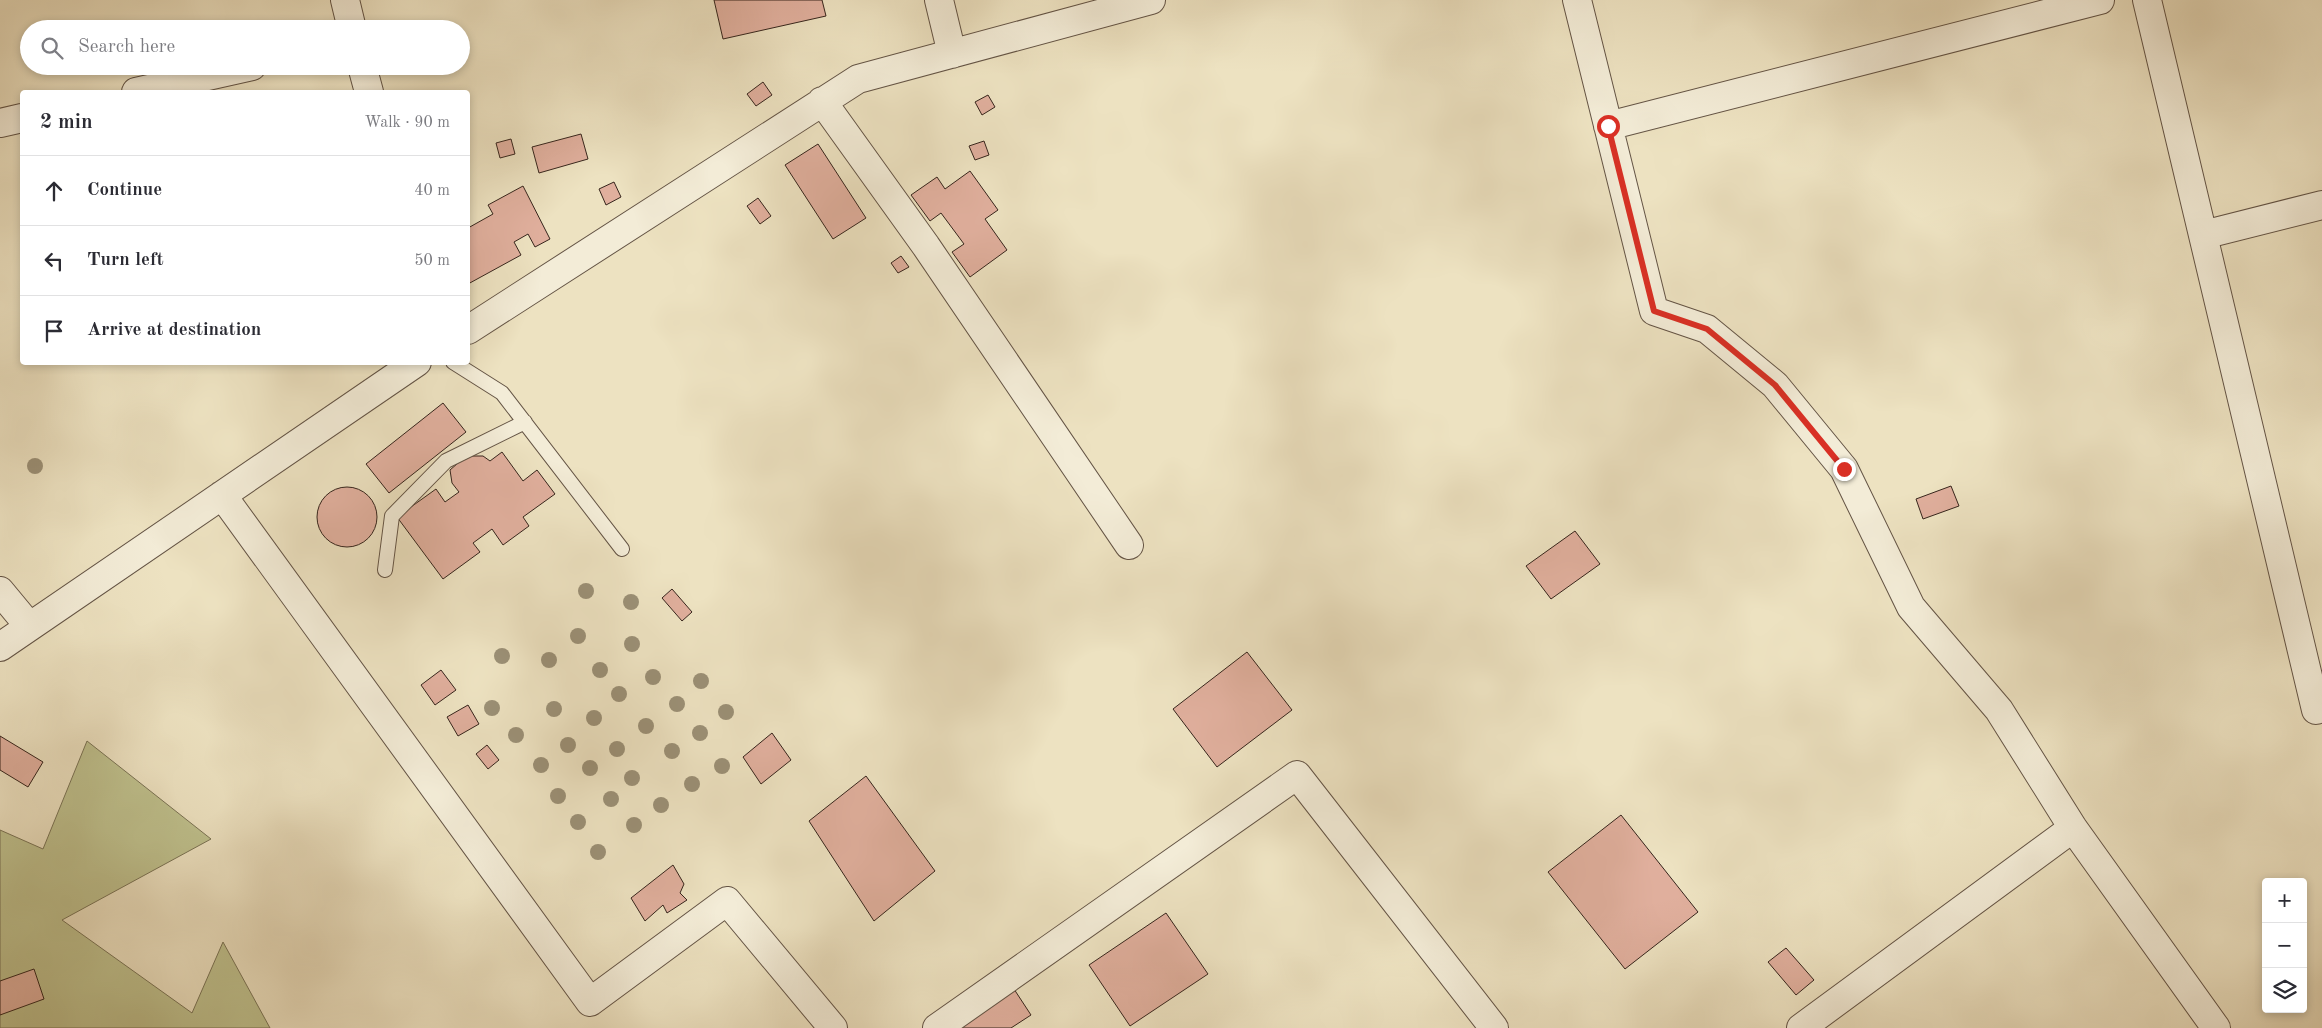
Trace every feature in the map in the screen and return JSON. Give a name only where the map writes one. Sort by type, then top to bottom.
[{"type":"street","points":[[345,0],[350,20]]},
{"type":"street","points":[[939,0],[952,54]]},
{"type":"street","points":[[470,329],[858,79],[1151,0]]},
{"type":"street","points":[[1577,0],[1654,311],[1707,329],[1768,379],[1844,469],[1882,552],[1911,607],[1999,710],[2073,828],[2216,1028]]},
{"type":"street","points":[[1608,126],[2100,0]]},
{"type":"street","points":[[2147,0],[2316,710]]},
{"type":"street","points":[[145,90],[212,75]]},
{"type":"street","points":[[364,75],[368,90]]},
{"type":"street","points":[[822,101],[926,246],[1129,545]]},
{"type":"street","points":[[0,123],[20,118]]},
{"type":"street","points":[[2203,235],[2322,204]]},
{"type":"street","points":[[0,647],[413,365]]},
{"type":"street","points":[[222,495],[590,1002],[727,901],[833,1028]]},
{"type":"street","points":[[0,591],[29,626]]},
{"type":"street","points":[[937,1028],[1297,774],[1494,1028]]},
{"type":"street","points":[[1801,1028],[2073,828]]},
{"type":"lane","points":[[458,365],[502,393],[622,549]]},
{"type":"lane","points":[[385,570],[392,516],[446,461],[525,422]]},
{"type":"green space","points":[[87,741],[211,839],[62,920],[192,1013],[223,942],[270,1028],[0,1028],[0,830],[43,849]]},
{"type":"building","points":[[714,0],[822,0],[826,16],[723,39]]},
{"type":"building","points":[[763,82],[772,95],[756,106],[747,94]]},
{"type":"building","points":[[988,95],[995,107],[982,115],[975,102]]},
{"type":"building","points":[[581,134],[588,159],[539,173],[532,147]]},
{"type":"building","points":[[511,139],[515,154],[500,158],[496,143]]},
{"type":"building","points":[[984,141],[989,155],[975,160],[969,146]]},
{"type":"building","points":[[818,144],[866,218],[833,239],[785,165]]},
{"type":"building","points":[[970,171],[998,210],[985,219],[1007,250],[970,277],[952,252],[964,244],[941,213],[930,221],[911,195],[937,177],[945,189]]},
{"type":"building","points":[[614,182],[621,197],[606,205],[599,189]]},
{"type":"building","points":[[523,186],[550,239],[535,247],[528,234],[514,242],[521,255],[470,283],[470,227],[493,214],[488,205]]},
{"type":"building","points":[[758,198],[771,216],[760,224],[747,206]]},
{"type":"building","points":[[901,256],[909,267],[898,273],[891,263]]},
{"type":"building","points":[[443,403],[466,432],[389,493],[366,464]]},
{"type":"building","points":[[502,452],[523,481],[537,470],[555,494],[523,517],[529,526],[503,545],[492,529],[473,543],[480,552],[443,579],[397,517],[436,489],[445,502],[459,492],[452,483],[450,470],[466,456],[483,456],[490,461]]},
{"type":"building","points":[[1951,486],[1959,506],[1923,519],[1916,499]]},
{"type":"building","points":[[347,487],[364,492],[372,500],[377,517],[372,534],[364,542],[347,547],[330,542],[322,534],[317,517],[322,500],[330,492]]},
{"type":"building","points":[[1575,531],[1600,564],[1551,599],[1526,566]]},
{"type":"building","points":[[672,589],[692,612],[682,621],[662,598]]},
{"type":"building","points":[[1247,652],[1292,710],[1217,767],[1173,709]]},
{"type":"building","points":[[441,670],[456,690],[435,705],[421,685]]},
{"type":"building","points":[[468,705],[479,724],[458,736],[447,717]]},
{"type":"building","points":[[772,733],[791,760],[761,784],[743,757]]},
{"type":"building","points":[[0,736],[43,762],[28,787],[0,770]]},
{"type":"building","points":[[487,745],[499,760],[488,769],[476,754]]},
{"type":"building","points":[[866,776],[935,871],[874,921],[809,821]]},
{"type":"building","points":[[1621,815],[1698,912],[1625,969],[1548,872]]},
{"type":"building","points":[[673,865],[684,884],[680,893],[687,900],[667,913],[663,905],[645,921],[631,898]]},
{"type":"building","points":[[1166,913],[1208,974],[1130,1026],[1089,965]]},
{"type":"building","points":[[1786,948],[1814,980],[1796,995],[1768,962]]},
{"type":"building","points":[[34,969],[44,999],[0,1015],[0,981]]},
{"type":"building","points":[[1012,986],[1031,1015],[1011,1028],[963,1028],[958,1021]]},
{"type":"route","points":[[1608,126],[1654,311],[1707,329],[1775,385],[1844,469]]}]
